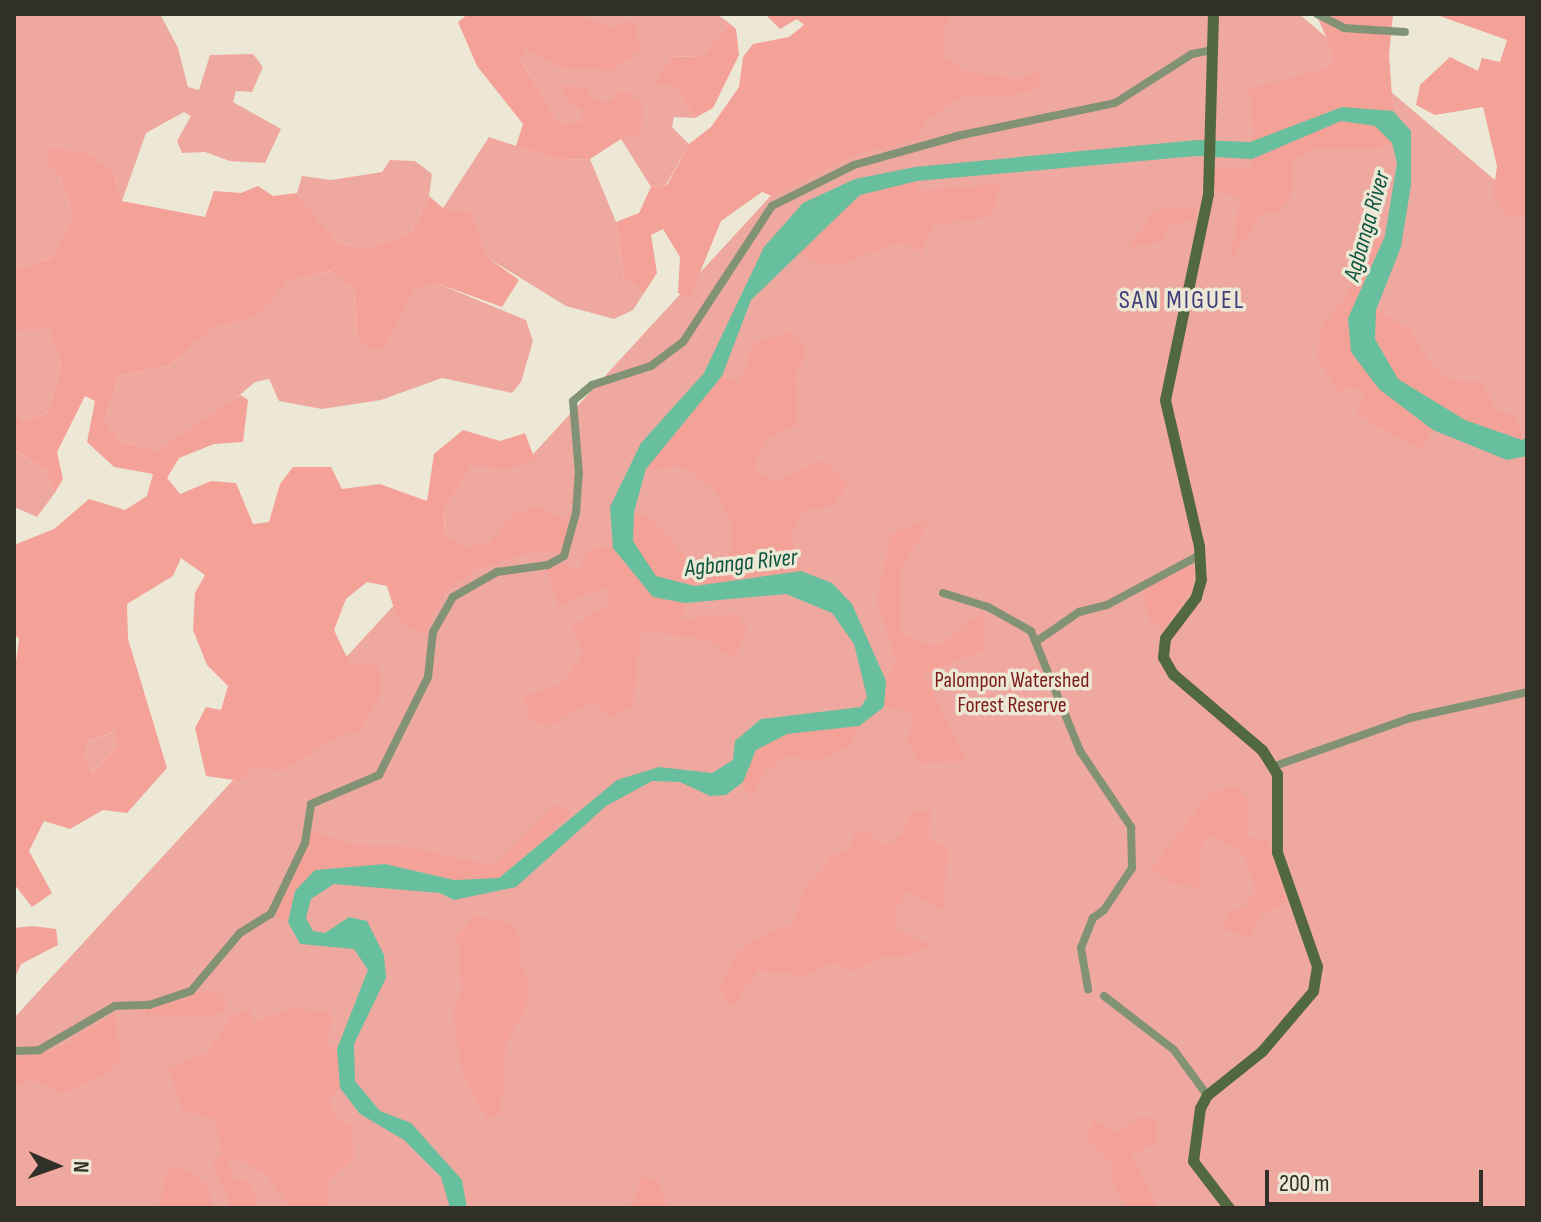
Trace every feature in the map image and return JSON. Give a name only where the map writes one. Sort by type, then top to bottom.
[{"type":"main road","points":[[1213,14],[1208,194],[1165,400],[1200,555],[1199,591],[1165,638],[1163,657],[1173,674],[1262,750],[1272,767],[1279,782],[1277,852],[1314,955],[1317,978],[1313,991],[1262,1051],[1207,1095],[1194,1126],[1193,1161],[1229,1208]]},
{"type":"street","points":[[1317,14],[1344,28],[1405,32]]},
{"type":"street","points":[[14,1051],[39,1050],[115,1006],[149,1005],[191,991],[240,933],[271,914],[305,843],[311,804],[379,775],[428,677],[433,632],[453,597],[497,572],[548,565],[564,556],[576,513],[579,474],[573,401],[592,385],[651,366],[683,342],[772,206],[854,165],[957,136],[1115,103],[1192,54],[1212,50]]},
{"type":"street","points":[[1037,641],[1079,612],[1107,605],[1200,555]]},
{"type":"street","points":[[943,593],[988,607],[1031,631],[1059,709],[1080,751],[1131,827],[1132,868],[1093,918],[1081,948],[1088,989]]},
{"type":"street","points":[[1272,767],[1410,718],[1527,692]]},
{"type":"street","points":[[1104,996],[1174,1050],[1207,1095]]},
{"type":"green space","points":[[14,14],[160,14],[178,48],[188,87],[199,90],[210,55],[253,54],[263,67],[252,92],[236,91],[233,102],[281,129],[265,163],[230,161],[205,152],[182,153],[177,141],[191,116],[184,112],[146,133],[122,201],[114,174],[60,175],[73,215],[51,258],[14,270]]},
{"type":"green space","points":[[574,14],[717,14],[729,23],[702,56],[671,57],[655,81],[675,88],[695,118],[674,117],[672,127],[689,144],[666,185],[651,187],[621,139],[608,104],[562,85],[566,100],[582,112],[582,121],[560,124],[521,61],[525,48],[554,66],[611,28]]},
{"type":"green space","name":"Palompon Watershed Forest Reserve","points":[[938,14],[1299,14],[1527,207],[1527,1208],[14,1208],[14,1018],[454,540],[444,533],[445,509],[472,466],[524,464]]},
{"type":"green space","points":[[489,137],[559,160],[590,159],[616,222],[624,278],[644,293],[633,310],[614,319],[566,306],[488,258],[472,215],[443,208]]},
{"type":"green space","points":[[390,160],[415,161],[432,174],[429,196],[411,232],[370,248],[339,244],[297,193],[302,176],[331,180],[382,172]]},
{"type":"green space","points":[[332,271],[354,289],[357,337],[384,346],[414,289],[439,284],[526,320],[533,341],[521,382],[512,393],[442,378],[381,400],[322,409],[279,401],[269,379],[255,382],[214,417],[158,450],[121,442],[105,420],[119,376],[169,366],[214,328],[257,317],[286,281]]},
{"type":"green space","points":[[26,326],[51,329],[61,367],[47,414],[22,420],[14,411],[14,330]]},
{"type":"green space","points":[[14,450],[46,470],[54,494],[37,517],[14,507]]},
{"type":"green space","points":[[116,732],[118,745],[93,773],[84,755],[89,740]]},
{"type":"shaded area","points":[[468,14],[574,14],[611,27],[633,20],[642,49],[612,71],[554,66],[526,49],[521,61],[560,124],[581,121],[582,112],[566,100],[561,85],[589,88],[590,96],[608,103],[623,90],[643,103],[641,134],[621,139],[590,159],[559,160],[516,146],[523,124],[477,66],[458,22]]},
{"type":"shaded area","points":[[765,14],[952,14],[944,25],[945,57],[967,72],[1018,79],[1037,71],[1042,87],[1014,95],[962,96],[927,120],[917,140],[854,155],[774,197],[762,192],[721,221],[690,297],[678,293],[680,257],[663,229],[651,235],[657,273],[644,293],[624,278],[616,222],[639,213],[651,187],[667,185],[689,144],[711,127],[739,87],[743,57],[753,44],[789,37],[804,25],[797,19],[780,29]]},
{"type":"shaded area","points":[[1316,14],[1393,14],[1389,54],[1393,111],[1342,107],[1250,142],[1254,133],[1249,89],[1329,68],[1335,57]]},
{"type":"shaded area","points":[[1434,14],[1527,14],[1527,217],[1508,216],[1493,198],[1497,166],[1483,107],[1435,115],[1416,105],[1420,85],[1450,57],[1478,71],[1482,58],[1500,62],[1507,40]]},
{"type":"shaded area","points":[[729,23],[736,29],[739,55],[713,108],[695,118],[675,88],[654,82],[671,57],[702,56]]},
{"type":"shaded area","points":[[1342,107],[1393,111],[1411,131],[1411,185],[1401,247],[1376,310],[1375,339],[1398,379],[1465,420],[1522,440],[1527,437],[1527,456],[1507,460],[1433,430],[1379,389],[1351,352],[1348,318],[1385,236],[1397,163],[1392,143],[1375,126],[1341,121],[1252,159],[1197,156],[917,181],[860,195],[751,300],[722,376],[646,469],[634,512],[633,541],[656,576],[695,586],[801,571],[832,583],[852,604],[886,681],[884,707],[859,726],[787,734],[756,750],[743,782],[726,795],[710,796],[680,782],[652,781],[606,806],[516,887],[454,900],[440,893],[334,884],[311,899],[306,918],[313,931],[325,933],[349,917],[367,921],[384,955],[386,978],[354,1044],[355,1081],[380,1111],[411,1123],[462,1180],[467,1208],[450,1208],[441,1177],[404,1140],[360,1114],[340,1088],[337,1049],[368,970],[354,949],[300,944],[288,922],[295,891],[315,870],[385,864],[454,880],[499,878],[617,780],[659,767],[712,773],[733,760],[735,741],[761,719],[861,707],[867,697],[854,644],[832,613],[786,594],[685,603],[653,597],[613,548],[610,507],[641,443],[704,373],[764,247],[803,203],[855,179],[915,167],[1197,140],[1250,142]]},
{"type":"shaded area","points":[[1341,121],[1375,126],[1392,143],[1375,149],[1313,149],[1293,161],[1291,197],[1274,214],[1263,213],[1231,259],[1240,200],[1213,187],[1214,168],[1249,169],[1252,159]]},
{"type":"shaded area","points":[[51,148],[87,153],[114,174],[122,201],[205,217],[214,191],[241,193],[258,186],[273,196],[297,193],[339,244],[370,248],[411,232],[429,196],[443,208],[472,214],[488,258],[519,280],[502,307],[439,284],[415,289],[384,347],[369,349],[357,337],[354,289],[331,271],[287,281],[257,317],[214,328],[169,366],[119,376],[105,420],[121,442],[158,450],[241,395],[248,400],[243,442],[214,444],[179,458],[167,478],[180,494],[211,481],[236,483],[253,524],[269,522],[280,484],[293,467],[331,467],[342,489],[380,484],[427,501],[434,454],[463,430],[500,441],[525,433],[535,460],[512,468],[472,466],[445,509],[444,533],[464,547],[489,543],[514,514],[536,507],[568,520],[569,541],[560,552],[529,553],[479,568],[444,592],[424,635],[397,619],[387,586],[367,582],[346,599],[334,630],[350,664],[379,666],[382,694],[359,731],[337,737],[282,771],[254,767],[241,781],[206,776],[195,728],[206,707],[221,710],[228,686],[207,665],[193,630],[195,593],[205,575],[181,558],[173,576],[127,604],[128,639],[167,768],[127,813],[103,810],[70,829],[44,821],[29,851],[52,893],[32,907],[14,884],[14,676],[19,639],[14,634],[14,545],[54,529],[89,499],[125,510],[147,496],[153,474],[114,467],[87,442],[95,401],[85,396],[57,452],[63,479],[54,494],[46,470],[14,450],[14,411],[22,420],[47,414],[61,367],[50,329],[14,330],[14,270],[51,258],[73,215],[60,175],[45,163]],"holes":[[[115,732],[118,745],[93,773],[84,755],[89,740]]]},
{"type":"shaded area","points":[[916,181],[919,191],[1001,184],[992,216],[932,226],[923,253],[899,242],[845,263],[815,264],[796,251],[859,195]]},
{"type":"shaded area","points":[[1155,209],[1197,209],[1196,221],[1171,224],[1162,241],[1129,247]]},
{"type":"shaded area","points":[[1374,232],[1385,236],[1348,318],[1379,389],[1433,430],[1420,450],[1357,414],[1363,394],[1352,385],[1339,392],[1317,359],[1321,327],[1344,300]]},
{"type":"shaded area","points":[[1375,310],[1409,329],[1434,368],[1454,381],[1483,382],[1496,409],[1515,416],[1523,440],[1465,420],[1398,379],[1375,339]]},
{"type":"shaded area","points":[[791,332],[808,351],[795,378],[798,425],[770,437],[753,467],[773,483],[823,460],[848,484],[834,505],[804,510],[790,533],[801,571],[695,586],[656,576],[633,542],[634,512],[652,518],[684,555],[709,569],[732,550],[732,527],[717,492],[682,466],[646,469],[722,376],[740,383],[753,343]]},
{"type":"shaded area","points":[[930,519],[900,573],[900,634],[937,647],[984,610],[983,650],[924,675],[966,761],[921,763],[907,743],[914,713],[884,707],[886,681],[896,662],[877,601],[891,533]]},
{"type":"shaded area","points":[[613,548],[653,597],[685,603],[682,619],[738,614],[747,628],[735,659],[707,640],[641,630],[633,706],[609,719],[593,700],[549,727],[529,718],[524,696],[561,684],[583,655],[572,626],[607,606],[609,590],[604,587],[558,607],[547,568],[563,564],[578,572],[589,549]]},
{"type":"shaded area","points":[[1187,565],[1195,568],[1192,588],[1162,629],[1149,621],[1143,590]]},
{"type":"shaded area","points":[[859,726],[852,745],[820,761],[787,756],[767,770],[750,798],[743,782],[755,750],[787,734]]},
{"type":"shaded area","points":[[1236,786],[1249,800],[1246,836],[1268,841],[1286,901],[1262,915],[1250,937],[1224,929],[1229,912],[1245,906],[1256,889],[1243,853],[1212,835],[1201,845],[1201,888],[1174,884],[1150,870],[1210,793]]},
{"type":"shaded area","points":[[556,804],[571,813],[499,878],[455,880],[385,864],[295,891],[288,922],[275,915],[314,830],[349,845],[402,846],[493,865]]},
{"type":"shaded area","points":[[914,810],[931,810],[929,837],[948,851],[943,910],[908,891],[894,913],[899,930],[929,944],[915,954],[878,958],[849,972],[833,961],[805,976],[758,970],[732,1007],[720,989],[739,951],[768,932],[792,925],[806,888],[833,855],[852,850],[853,834],[864,829],[885,847],[902,835]]},
{"type":"shaded area","points":[[475,916],[506,921],[518,932],[521,966],[529,979],[526,1007],[506,1044],[501,1115],[486,1118],[462,1071],[453,1015],[462,988],[457,937]]},
{"type":"shaded area","points":[[33,926],[56,929],[58,945],[21,964],[14,980],[14,928]]},
{"type":"shaded area","points":[[195,992],[221,993],[228,1010],[209,1016],[145,1014],[145,1008],[188,999]]},
{"type":"shaded area","points":[[249,1008],[255,1023],[289,1009],[332,1011],[328,1043],[337,1049],[340,1088],[329,1099],[333,1115],[350,1126],[355,1156],[327,1183],[328,1208],[291,1208],[264,1173],[235,1157],[228,1164],[233,1180],[248,1181],[257,1202],[254,1208],[231,1208],[213,1162],[222,1153],[215,1119],[182,1110],[169,1068],[207,1053],[232,1016]]},
{"type":"shaded area","points":[[114,1014],[122,1057],[106,1073],[63,1093],[30,1079],[14,1089],[14,1059],[56,1050]]},
{"type":"shaded area","points":[[1141,1117],[1151,1118],[1158,1127],[1156,1142],[1132,1155],[1158,1208],[1126,1208],[1112,1184],[1111,1163],[1087,1140],[1093,1121],[1116,1132]]},
{"type":"shaded area","points":[[168,1167],[188,1171],[208,1185],[213,1208],[159,1208]]},
{"type":"shaded area","points":[[641,1177],[658,1179],[668,1208],[626,1208],[635,1203]]},
{"type":"district","name":"SAN MIGUEL","points":[[1182,301]]},
{"type":"water label","name":"Agbanga River","points":[[1367,226]]},
{"type":"water label","name":"Agbanga River","points":[[741,563]]}]
